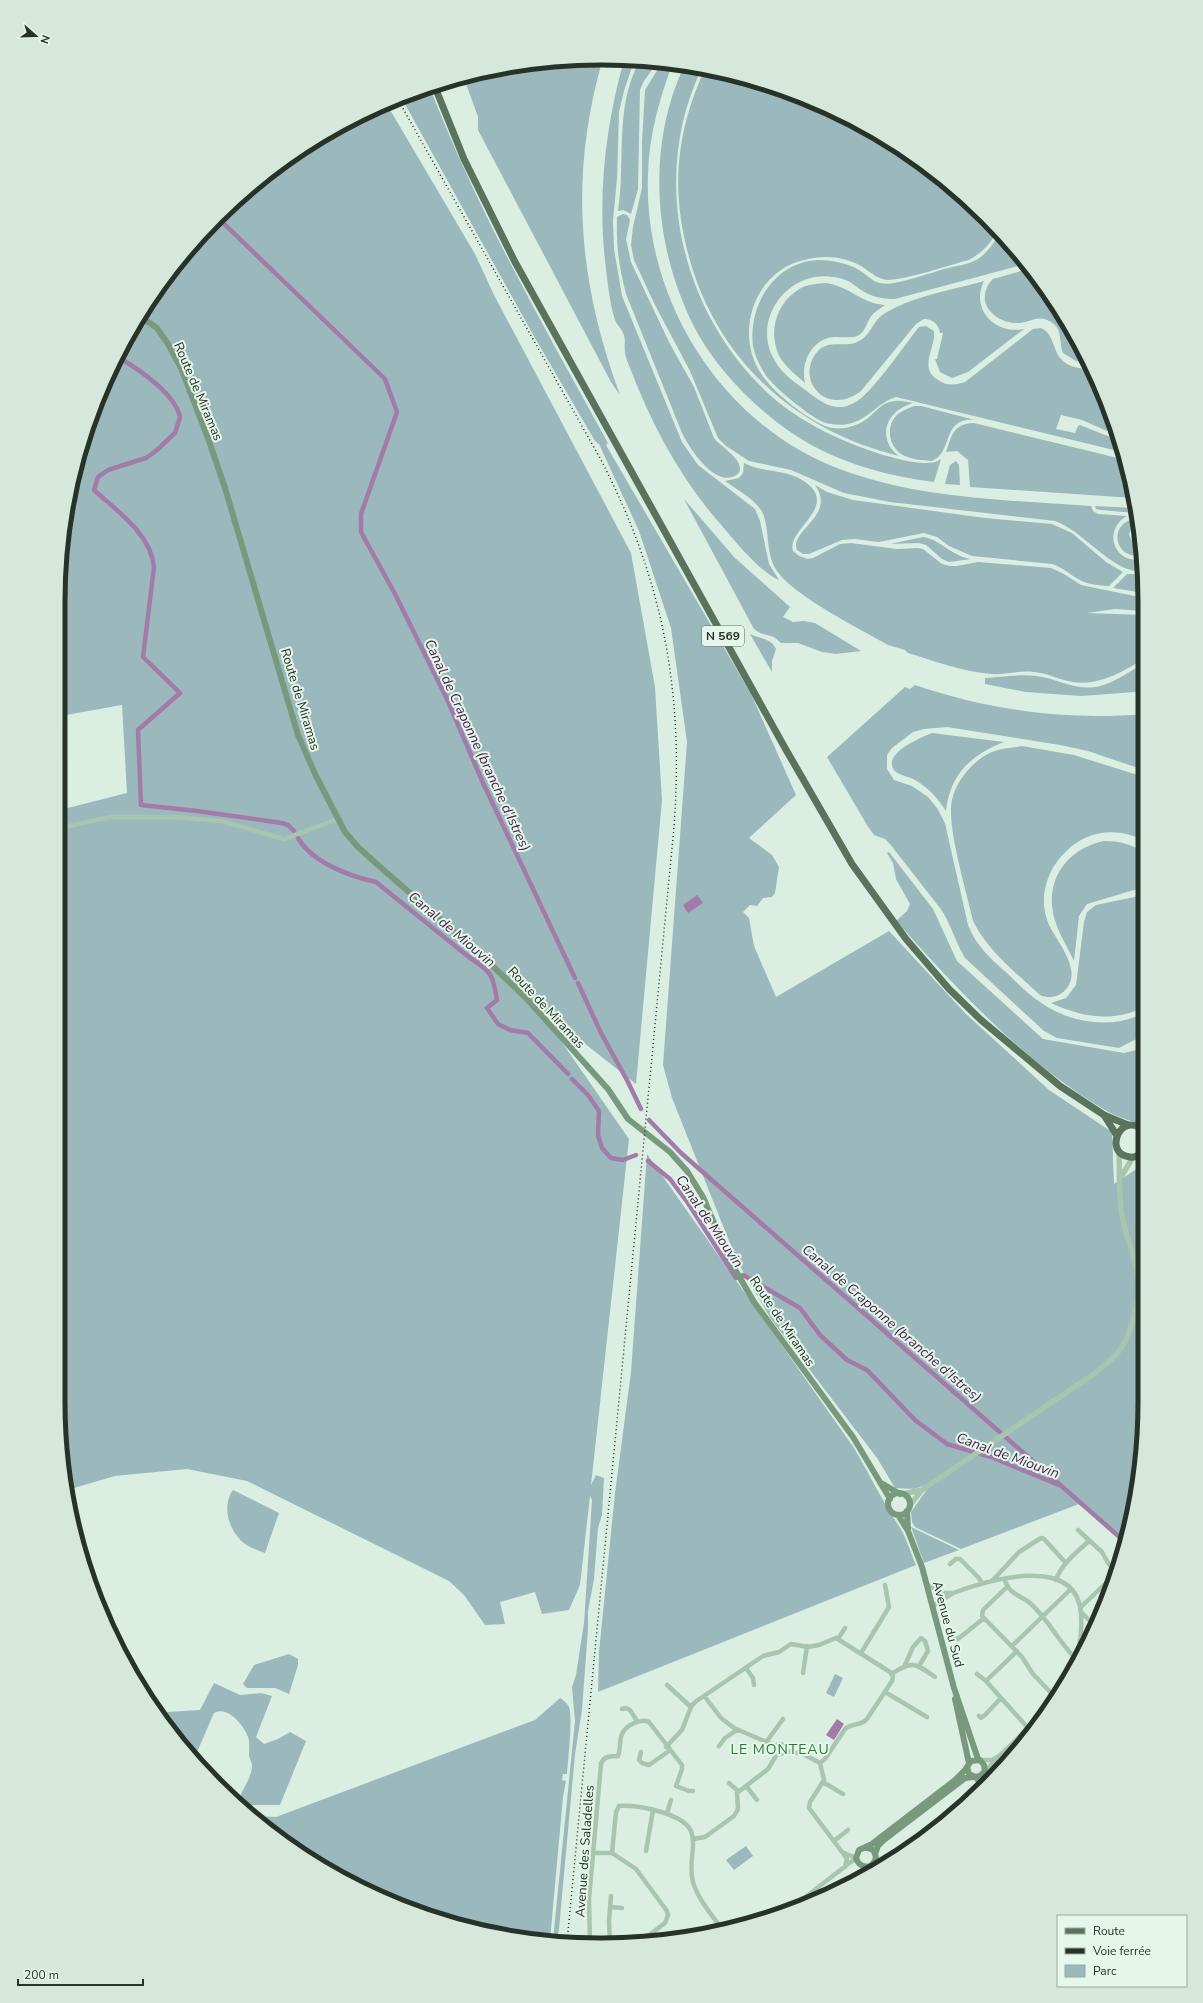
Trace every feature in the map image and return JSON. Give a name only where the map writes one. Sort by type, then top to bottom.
[{"type":"main road","name":"N 569","points":[[437,91],[464,159],[514,262],[788,754],[852,864],[899,931],[958,998],[1028,1062],[1060,1086],[1104,1115],[1128,1125]]},
{"type":"main road","name":"Route de Miramas","points":[[145,320],[157,328],[168,344],[181,368],[209,441],[238,530],[298,735],[345,832],[358,847],[482,955],[526,998],[608,1089],[628,1119],[670,1152],[703,1197],[730,1261],[754,1302],[853,1437],[882,1483],[890,1499]]},
{"type":"main road","name":"N 569","points":[[1104,1115],[1117,1136]]},
{"type":"main road","points":[[1138,1126],[1128,1125],[1123,1128],[1117,1136],[1116,1141],[1119,1151],[1123,1155],[1133,1157],[1138,1155]]},
{"type":"main road","name":"Route de Miramas","points":[[882,1483],[901,1494]]},
{"type":"main road","points":[[901,1494],[908,1498],[910,1505],[907,1511],[908,1531],[898,1515],[890,1509],[890,1499],[901,1494]]},
{"type":"main road","points":[[898,1515],[907,1511]]},
{"type":"main road","name":"Avenue du Sud","points":[[908,1531],[928,1585],[954,1688],[979,1760]]},
{"type":"main road","name":"Avenue du Sud","points":[[954,1688],[968,1765]]},
{"type":"main road","points":[[984,1771],[980,1776],[965,1778],[885,1839],[878,1846],[873,1864],[868,1867],[860,1866],[857,1856],[866,1847],[872,1844],[954,1781],[968,1765],[979,1760],[984,1764],[985,1776]]},
{"type":"main road","points":[[968,1765],[968,1772],[980,1782]]},
{"type":"main road","points":[[866,1847],[873,1850],[879,1861]]},
{"type":"street","points":[[65,827],[110,817],[175,817],[220,821],[284,839],[338,818]]},
{"type":"street","points":[[910,1505],[922,1490],[1004,1436],[1095,1373],[1115,1357],[1127,1336],[1137,1305],[1138,1273],[1123,1222],[1119,1197],[1121,1178],[1119,1151]]},
{"type":"street","points":[[1121,1178],[1133,1157]]},
{"type":"street","points":[[901,1494],[922,1490]]},
{"type":"street","points":[[1078,1530],[1102,1552],[1112,1566]]},
{"type":"street","points":[[993,1580],[1019,1552],[1041,1538],[1044,1539],[1066,1563]]},
{"type":"street","points":[[1056,1580],[1059,1572],[1066,1563],[1089,1541]]},
{"type":"street","points":[[950,1564],[956,1559],[960,1559],[982,1583]]},
{"type":"street","points":[[933,1606],[953,1593],[993,1580],[1031,1576],[1048,1577],[1072,1589],[1076,1595],[1081,1610],[1081,1635],[1077,1650]]},
{"type":"street","points":[[1005,1579],[1008,1586],[1018,1597],[1030,1603],[1043,1616],[1055,1630],[1061,1644],[1073,1656]]},
{"type":"street","points":[[1081,1610],[1107,1582]]},
{"type":"street","points":[[861,1653],[889,1607],[885,1585]]},
{"type":"street","points":[[928,1585],[942,1593]]},
{"type":"street","points":[[1008,1586],[983,1610],[982,1616],[1017,1651],[1027,1663],[1033,1674],[1052,1694]]},
{"type":"street","points":[[1012,1646],[1072,1589]]},
{"type":"street","points":[[931,1598],[942,1593],[953,1593]]},
{"type":"street","points":[[1081,1610],[1090,1622]]},
{"type":"street","points":[[954,1638],[958,1639],[964,1636],[984,1618]]},
{"type":"street","points":[[838,1639],[845,1628]]},
{"type":"street","points":[[640,1752],[639,1760],[642,1764],[649,1765],[668,1749],[682,1730],[691,1707],[763,1656],[780,1652],[791,1644],[807,1646],[819,1645],[832,1638],[838,1639],[861,1653],[891,1674],[892,1681],[865,1722],[848,1726],[825,1759],[820,1763]]},
{"type":"street","points":[[891,1674],[905,1665],[913,1647],[922,1638],[925,1641],[928,1651],[919,1666]]},
{"type":"street","points":[[803,1673],[807,1646]]},
{"type":"street","points":[[986,1681],[1017,1651]]},
{"type":"street","points":[[905,1665],[919,1666],[935,1677]]},
{"type":"street","points":[[746,1668],[753,1678],[754,1685]]},
{"type":"street","points":[[977,1674],[986,1681],[1027,1727]]},
{"type":"street","points":[[667,1685],[691,1707]]},
{"type":"street","points":[[885,1692],[927,1717]]},
{"type":"street","points":[[705,1697],[721,1718],[737,1730],[767,1741],[776,1746],[782,1745],[785,1751]]},
{"type":"street","points":[[979,1716],[981,1718],[1001,1698]]},
{"type":"street","points":[[622,1709],[626,1708],[630,1710],[637,1721],[642,1720],[649,1722],[682,1767],[676,1786],[693,1791]]},
{"type":"street","points":[[767,1741],[783,1719]]},
{"type":"street","name":"Avenue des Saladelles","points":[[590,1938],[589,1899],[601,1764],[603,1759],[607,1756],[618,1756],[622,1734],[637,1721]]},
{"type":"street","points":[[719,1746],[725,1738],[737,1730]]},
{"type":"street","points":[[984,1771],[1023,1733]]},
{"type":"street","points":[[693,1839],[705,1837],[734,1816],[738,1809],[736,1796],[738,1791],[768,1769],[777,1754],[775,1750],[776,1746]]},
{"type":"street","points":[[777,1754],[782,1754],[785,1751],[803,1754],[820,1763],[824,1780],[810,1802],[809,1808],[842,1852],[847,1860],[847,1866]]},
{"type":"street","points":[[979,1760],[992,1760],[999,1756]]},
{"type":"street","points":[[823,1782],[843,1794]]},
{"type":"street","points":[[729,1783],[738,1791]]},
{"type":"street","points":[[746,1786],[756,1800]]},
{"type":"street","points":[[667,1813],[671,1800]]},
{"type":"street","points":[[612,1853],[616,1812],[619,1806],[667,1813],[688,1824],[693,1839],[690,1861],[694,1886],[696,1892],[718,1925]]},
{"type":"street","points":[[646,1851],[653,1810]]},
{"type":"street","points":[[834,1841],[848,1830]]},
{"type":"street","points":[[842,1852],[857,1856]]},
{"type":"street","points":[[594,1853],[612,1853],[636,1869],[668,1915],[665,1923],[648,1936]]},
{"type":"street","points":[[805,1898],[847,1866],[857,1856]]},
{"type":"street","points":[[847,1866],[860,1866]]},
{"type":"street","points":[[610,1938],[611,1896]]},
{"type":"street","points":[[610,1907],[622,1908]]},
{"type":"green space","points":[[601,65],[592,101],[585,144],[582,186],[583,228],[587,269],[595,311],[606,353],[620,395],[611,382],[478,130],[478,117],[466,82],[497,75],[531,70],[566,66]]},
{"type":"green space","points":[[622,66],[632,66],[619,112],[617,179],[613,220],[614,249],[622,296],[682,442],[698,465],[755,509],[760,521],[769,564],[779,580],[771,576],[754,562],[716,519],[689,484],[656,428],[626,357],[624,335],[615,320],[609,295],[603,243],[602,216],[604,164],[617,86]]},
{"type":"green space","points":[[637,66],[653,68],[644,81],[640,90],[638,189],[631,214],[623,210],[618,211],[623,117],[631,80]]},
{"type":"green space","points":[[658,68],[670,70],[659,105],[653,132],[650,146],[648,174],[650,221],[660,268],[676,312],[699,354],[728,392],[762,424],[801,451],[845,471],[875,480],[935,493],[998,500],[1091,506],[1093,511],[1098,514],[1127,516],[1119,522],[1113,537],[1119,552],[1125,557],[1136,559],[1137,571],[1123,567],[1111,560],[1066,526],[1055,521],[890,502],[844,493],[791,470],[749,461],[726,446],[718,438],[690,371],[655,305],[634,260],[631,245],[633,227],[642,188],[642,142],[645,90]]},
{"type":"green space","points":[[682,71],[700,74],[686,112],[677,157],[677,202],[684,247],[698,291],[718,332],[745,369],[789,411],[826,432],[880,454],[920,463],[936,462],[941,459],[934,482],[899,476],[864,467],[830,454],[798,437],[755,404],[729,377],[707,349],[683,303],[672,270],[664,236],[660,201],[660,166],[664,132],[672,98]]},
{"type":"green space","points":[[703,74],[706,75],[774,93],[839,120],[900,155],[955,198],[994,236],[986,248],[969,260],[916,275],[887,280],[880,278],[861,266],[845,259],[819,257],[802,260],[779,271],[767,283],[758,297],[752,312],[749,328],[750,344],[754,360],[767,382],[783,398],[801,412],[828,427],[833,428],[844,428],[859,423],[868,418],[880,407],[890,402],[900,401],[913,403],[899,409],[887,425],[886,432],[890,447],[899,456],[862,444],[827,429],[795,409],[766,386],[741,359],[719,328],[702,294],[689,257],[680,216],[678,188],[679,160],[687,116]]},
{"type":"green space","points":[[432,92],[469,179],[513,268],[608,443],[606,445],[751,694],[796,795],[749,838],[772,855],[779,867],[775,893],[772,897],[763,898],[757,906],[750,905],[743,912],[749,918],[754,946],[776,997],[889,931],[966,1014],[1049,1090],[1112,1132],[1114,1184],[1138,1168],[1137,1437],[1128,1506],[1120,1540],[1079,1504],[961,1549],[915,1527],[912,1522],[911,1512],[928,1488],[926,1485],[914,1489],[895,1488],[877,1458],[771,1319],[737,1261],[672,1098],[663,1065],[687,742],[671,628],[639,531],[599,444],[595,441],[535,338],[404,103]]},
{"type":"green space","points":[[389,109],[475,254],[494,295],[631,553],[655,687],[662,800],[636,1084],[536,1005],[629,1139],[591,1485],[596,1475],[604,1478],[602,1515],[598,1528],[594,1579],[588,1611],[582,1710],[575,1754],[558,1936],[553,1936],[575,1721],[572,1687],[576,1675],[584,1623],[592,1500],[590,1496],[580,1585],[569,1610],[542,1614],[535,1592],[500,1602],[505,1624],[485,1625],[464,1595],[449,1581],[247,1481],[187,1469],[115,1476],[72,1488],[66,1437],[65,1402],[65,809],[127,793],[122,705],[65,715],[66,566],[75,497],[93,429],[120,364],[155,303],[198,248],[222,222],[248,198],[303,155],[364,120]]},
{"type":"green space","points":[[623,214],[627,215],[630,220],[626,239],[631,262],[670,344],[694,387],[714,438],[732,454],[739,463],[739,473],[731,477],[722,477],[713,473],[705,466],[691,449],[682,433],[626,294],[620,265],[617,237],[617,217]]},
{"type":"green space","points":[[996,238],[1017,263],[1018,266],[895,299],[881,298],[871,295],[846,280],[828,276],[819,276],[802,281],[790,288],[780,298],[768,321],[767,335],[769,348],[775,361],[786,375],[794,382],[824,403],[835,407],[841,407],[854,403],[869,390],[888,368],[919,327],[926,326],[934,331],[928,364],[929,370],[932,375],[941,382],[951,384],[965,382],[1033,329],[1041,328],[1047,332],[1051,338],[1060,358],[1066,363],[1075,367],[1085,369],[1110,428],[1107,431],[1082,420],[1061,415],[1056,429],[1075,433],[1080,425],[1113,438],[1116,451],[896,397],[884,402],[858,421],[845,425],[830,424],[817,419],[791,400],[775,386],[763,371],[756,357],[753,346],[755,316],[767,289],[777,278],[789,269],[802,263],[818,260],[833,261],[855,268],[874,281],[886,284],[913,279],[966,264],[981,257]]},
{"type":"green space","points":[[1023,271],[1048,303],[1082,362],[1076,361],[1063,353],[1057,327],[1049,321],[1044,319],[1036,319],[1014,323],[998,318],[993,314],[987,306],[985,298],[988,286],[993,279]]},
{"type":"green space","points":[[984,281],[980,301],[988,318],[995,324],[1004,328],[1013,330],[1024,329],[968,372],[952,378],[940,372],[935,359],[937,359],[943,333],[940,333],[937,325],[933,321],[924,319],[916,324],[861,391],[849,398],[837,400],[827,398],[818,392],[812,384],[810,374],[811,363],[817,352],[822,348],[832,344],[854,343],[863,339],[881,316],[904,304],[917,299]]},
{"type":"green space","points":[[825,283],[841,287],[877,304],[885,305],[873,314],[859,335],[852,337],[828,338],[816,345],[811,350],[806,362],[804,369],[805,383],[789,369],[781,359],[775,341],[775,323],[782,306],[795,292],[805,286]]},
{"type":"green space","points":[[914,406],[921,406],[975,420],[964,421],[957,424],[952,429],[939,457],[932,461],[918,460],[900,453],[893,444],[890,433],[890,427],[895,417],[901,412]]},
{"type":"green space","points":[[974,423],[1119,458],[1128,498],[970,487],[968,460],[957,451],[946,452],[952,436],[957,428]]},
{"type":"green space","points":[[956,461],[959,465],[960,485],[945,484],[950,465]]},
{"type":"green space","points":[[744,463],[759,468],[788,474],[802,480],[813,489],[817,499],[815,508],[797,534],[793,543],[793,551],[799,556],[808,559],[813,558],[840,544],[851,543],[897,549],[918,548],[923,549],[942,564],[950,566],[978,562],[1051,568],[1081,585],[1138,597],[1138,611],[1115,609],[1087,613],[1138,615],[1138,663],[1110,677],[1083,683],[1068,681],[1034,672],[991,674],[970,671],[908,653],[905,650],[888,645],[812,601],[786,581],[777,571],[770,556],[766,524],[761,510],[749,497],[725,481],[739,478],[743,473]]},
{"type":"green space","points":[[815,485],[827,492],[853,500],[985,518],[1052,524],[1072,533],[1106,562],[1123,572],[1109,586],[1101,586],[1081,581],[1052,564],[972,556],[949,546],[937,537],[924,533],[879,542],[855,539],[842,540],[809,554],[803,554],[797,550],[796,543],[817,514],[820,505],[820,496]]},
{"type":"green space","points":[[684,499],[735,558],[790,607],[783,617],[793,622],[804,621],[815,623],[861,651],[836,654],[822,652],[798,643],[781,643],[774,637],[760,633],[754,629]]},
{"type":"green space","points":[[1095,506],[1130,508],[1130,513],[1101,510],[1096,509]]},
{"type":"green space","points":[[1131,520],[1132,527],[1129,534],[1135,545],[1136,555],[1125,552],[1120,547],[1118,540],[1118,533],[1121,526],[1127,521]]},
{"type":"green space","points":[[923,537],[935,541],[957,555],[971,559],[949,562],[942,559],[926,545],[919,543],[890,544]]},
{"type":"green space","points":[[1127,574],[1137,574],[1138,592],[1113,588]]},
{"type":"green space","points":[[750,634],[774,645],[776,649],[772,661],[772,672]]},
{"type":"green space","points":[[1138,667],[1138,691],[1081,696],[1026,692],[985,684],[985,678],[1031,675],[1076,686],[1092,687],[1112,682]]},
{"type":"green space","points":[[915,685],[971,701],[1028,712],[1086,716],[1138,714],[1138,768],[1088,751],[1060,745],[947,727],[924,729],[913,732],[892,748],[887,755],[887,769],[894,780],[912,786],[928,797],[937,808],[945,823],[968,925],[975,939],[990,957],[1031,996],[1051,1009],[1064,1015],[1090,1022],[1104,1023],[1138,1015],[1138,1038],[1119,1048],[1057,1038],[1044,1031],[965,958],[940,908],[890,844],[885,839],[874,835],[867,825],[827,757],[905,687],[910,689]]},
{"type":"green space","points":[[932,733],[1004,742],[992,747],[972,760],[957,776],[948,798],[946,811],[928,789],[913,779],[896,772],[892,764],[893,758],[898,752],[912,742]]},
{"type":"green space","points":[[1022,746],[1074,755],[1138,775],[1138,838],[1115,832],[1092,835],[1074,845],[1064,853],[1050,874],[1044,899],[1045,912],[1049,925],[1067,957],[1072,976],[1068,987],[1064,992],[1053,997],[1040,995],[994,952],[979,932],[973,921],[954,842],[951,811],[952,800],[957,786],[966,772],[978,760],[992,752]]},
{"type":"green space","points":[[1104,841],[1125,844],[1138,849],[1138,889],[1087,904],[1079,916],[1074,961],[1054,919],[1052,900],[1053,887],[1063,866],[1071,857],[1092,845]]},
{"type":"green space","points":[[889,852],[933,909],[957,961],[1043,1039],[1124,1053],[1138,1050],[1138,1124],[1105,1110],[1075,1091],[1020,1048],[968,999],[896,921],[907,911],[910,904],[896,879],[893,863],[887,853]]},
{"type":"green space","points":[[1138,896],[1138,1010],[1132,1012],[1109,1016],[1085,1015],[1051,1003],[1066,998],[1076,985],[1084,922],[1087,912],[1096,905]]},
{"type":"green space","points":[[647,1154],[854,1448],[903,1533],[916,1565],[598,1692],[599,1652],[615,1493],[631,1372]]},
{"type":"green space","points":[[233,1490],[279,1513],[265,1553],[243,1543],[234,1532],[229,1520],[227,1507]]},
{"type":"green space","points":[[911,1527],[959,1550],[924,1563]]},
{"type":"green space","points":[[289,1654],[298,1659],[298,1665],[289,1694],[275,1688],[247,1688],[243,1684],[254,1665]]},
{"type":"green space","points":[[835,1674],[843,1678],[834,1697],[826,1693]]},
{"type":"green space","points":[[214,1683],[240,1695],[261,1693],[272,1696],[256,1737],[264,1744],[278,1739],[290,1732],[306,1741],[280,1805],[249,1805],[240,1797],[252,1769],[252,1764],[249,1756],[249,1742],[246,1732],[239,1722],[229,1714],[219,1711],[214,1713],[197,1753],[166,1714],[167,1712],[200,1710]]},
{"type":"green space","points":[[560,1698],[569,1707],[569,1750],[567,1774],[563,1774],[562,1780],[566,1781],[563,1797],[550,1935],[497,1928],[463,1920],[429,1910],[396,1897],[364,1883],[303,1848],[262,1816],[276,1817],[535,1720]]},
{"type":"green space","points":[[746,1846],[753,1856],[734,1870],[726,1860]]},
{"type":"shaded area","points":[[697,895],[703,903],[688,913],[683,905]]},
{"type":"shaded area","points":[[837,1719],[844,1724],[834,1740],[826,1735]]},
{"type":"waterway","name":"Canal de Craponne (branche d'Istres)","points":[[222,222],[385,379],[397,412],[361,514],[361,532],[395,594],[447,699],[483,783],[575,978]]},
{"type":"waterway","points":[[122,360],[138,369],[164,391],[177,408],[180,417],[175,433],[157,450],[146,458],[108,470],[98,477],[94,490],[132,524],[147,544],[152,555],[154,567],[143,657],[180,693],[138,730],[141,805],[282,823],[288,825],[294,831]]},
{"type":"waterway","name":"Canal de Miouvin","points":[[298,838],[313,855],[332,867],[376,882],[483,967],[492,979],[497,1000],[487,1008],[498,1024],[510,1030],[528,1033],[568,1074]]},
{"type":"waterway","name":"Canal de Craponne (branche d'Istres)","points":[[578,983],[601,1033],[641,1109]]},
{"type":"waterway","name":"Canal de Miouvin","points":[[572,1079],[588,1095],[599,1111],[598,1135],[602,1148],[611,1158],[623,1160],[636,1155]]},
{"type":"waterway","name":"Canal de Craponne (branche d'Istres)","points":[[649,1120],[681,1153],[1121,1538]]},
{"type":"waterway","name":"Canal de Miouvin","points":[[648,1161],[670,1179],[688,1203],[736,1278]]},
{"type":"waterway","name":"Canal de Miouvin","points":[[743,1275],[800,1308],[820,1335],[847,1360],[867,1370],[915,1420],[947,1444],[991,1457],[1059,1485]]},
{"type":"railway","points":[[401,104],[600,458],[622,503],[640,548],[654,592],[672,682],[676,729],[674,827],[567,1937]]},
{"type":"district","name":"LE MONTEAU","points":[[780,1749]]}]
